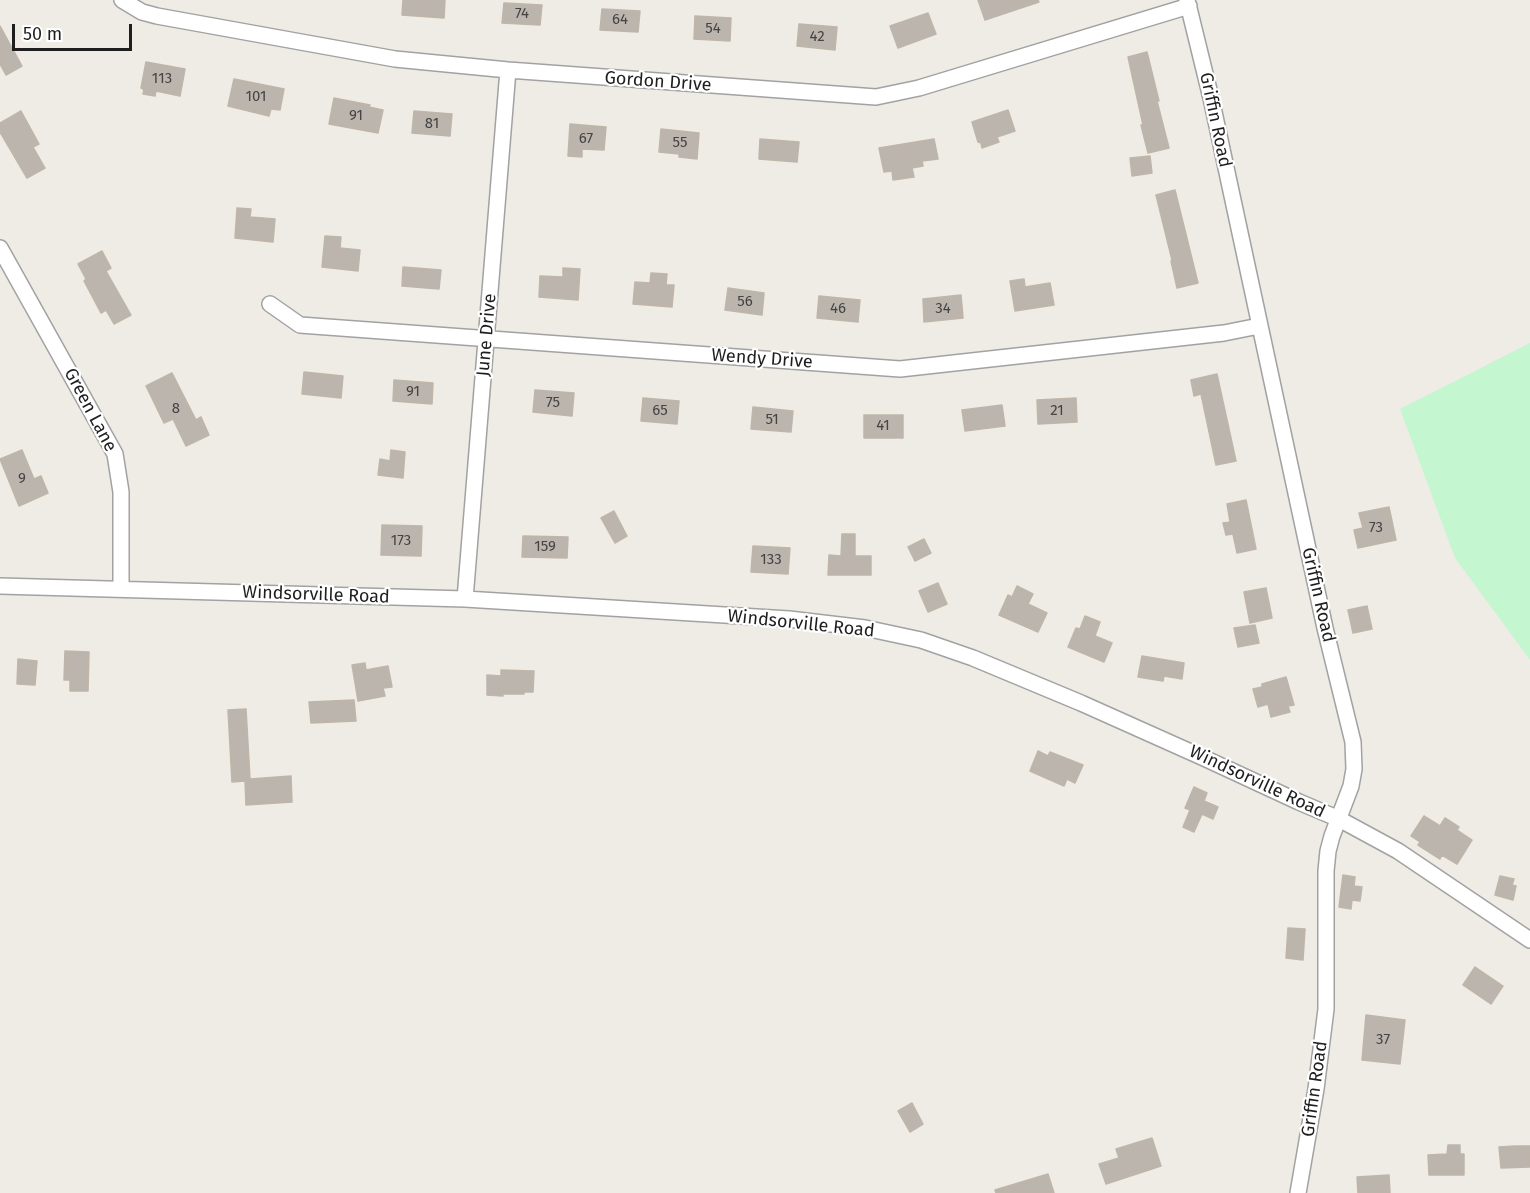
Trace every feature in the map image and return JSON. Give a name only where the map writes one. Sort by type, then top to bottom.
[{"type":"street","name":"Gordon Drive","points":[[122,0],[142,12],[157,16],[395,59],[508,70],[876,97],[919,88],[1188,3]]},
{"type":"street","name":"Griffin Road","points":[[1188,3],[1211,98],[1324,628],[1353,742],[1354,769],[1351,786],[1328,851],[1326,1009],[1317,1089],[1298,1193]]},
{"type":"street","name":"June Drive","points":[[465,599],[508,70]]},
{"type":"street","name":"Green Lane","points":[[0,248],[115,454],[121,492],[121,589]]},
{"type":"street","name":"Wendy Drive","points":[[270,304],[300,325],[900,369],[1224,333],[1259,326]]},
{"type":"street","name":"Windsorville Road","points":[[0,586],[465,599],[789,619],[865,628],[921,640],[973,658],[1081,703],[1339,819],[1398,851],[1530,940]]},
{"type":"green space","points":[[1530,343],[1530,660],[1455,558],[1400,409]]},
{"type":"building","points":[[403,0],[445,0],[444,18],[402,15]]},
{"type":"building","points":[[978,0],[1038,0],[1039,2],[985,20]]},
{"type":"building","points":[[504,3],[542,5],[540,25],[502,23]]},
{"type":"building","points":[[602,9],[640,11],[638,32],[600,30]]},
{"type":"building","points":[[928,13],[936,34],[898,48],[890,26]]},
{"type":"building","points":[[695,16],[731,18],[730,41],[694,39]]},
{"type":"building","points":[[799,24],[837,27],[835,50],[797,46]]},
{"type":"building","points":[[0,26],[22,66],[6,75],[0,64]]},
{"type":"building","points":[[1147,52],[1169,148],[1148,153],[1128,57]]},
{"type":"building","points":[[146,62],[185,69],[180,96],[156,91],[155,96],[143,94],[144,90],[141,88]]},
{"type":"building","points":[[234,79],[284,89],[280,110],[271,109],[269,116],[228,106]]},
{"type":"building","points":[[334,98],[383,110],[378,133],[329,124]]},
{"type":"building","points":[[1008,110],[1015,131],[997,137],[999,142],[982,148],[972,122]]},
{"type":"building","points":[[21,111],[39,144],[33,147],[45,168],[27,178],[0,132],[0,123]]},
{"type":"building","points":[[414,111],[452,114],[450,136],[412,133]]},
{"type":"building","points":[[570,124],[606,127],[604,150],[582,149],[582,157],[568,156]]},
{"type":"building","points":[[661,129],[699,133],[697,159],[659,152]]},
{"type":"building","points":[[760,139],[799,142],[797,162],[759,159]]},
{"type":"building","points":[[934,139],[938,159],[922,161],[923,166],[912,168],[914,177],[893,180],[892,171],[884,172],[879,148]]},
{"type":"building","points":[[1150,156],[1152,173],[1132,176],[1130,158]]},
{"type":"building","points":[[1175,190],[1198,283],[1177,288],[1156,195]]},
{"type":"building","points":[[237,208],[251,209],[250,217],[275,219],[273,242],[235,238]]},
{"type":"building","points":[[325,236],[341,237],[340,248],[360,250],[358,271],[322,267]]},
{"type":"building","points":[[102,251],[111,268],[106,271],[131,315],[114,324],[106,310],[101,313],[78,264]]},
{"type":"building","points":[[403,267],[441,270],[439,289],[402,286]]},
{"type":"building","points":[[563,268],[580,269],[578,300],[539,297],[540,276],[563,277]]},
{"type":"building","points":[[651,273],[667,274],[666,285],[674,285],[672,307],[633,304],[635,282],[650,283]]},
{"type":"building","points":[[1024,279],[1025,287],[1050,283],[1054,305],[1015,311],[1010,281]]},
{"type":"building","points":[[728,288],[764,293],[762,315],[725,310]]},
{"type":"building","points":[[961,295],[963,318],[924,322],[923,299]]},
{"type":"building","points":[[819,296],[860,300],[858,322],[817,318]]},
{"type":"building","points":[[304,372],[343,376],[341,398],[302,394]]},
{"type":"building","points":[[172,373],[196,420],[201,417],[209,435],[186,446],[173,419],[164,423],[146,386]]},
{"type":"building","points":[[1217,374],[1236,461],[1216,465],[1201,394],[1194,396],[1191,380]]},
{"type":"building","points":[[394,380],[433,383],[432,404],[393,401]]},
{"type":"building","points":[[535,390],[574,393],[572,416],[533,412]]},
{"type":"building","points":[[643,398],[679,401],[677,424],[641,421]]},
{"type":"building","points":[[1076,398],[1077,422],[1038,424],[1037,400]]},
{"type":"building","points":[[1002,405],[1005,426],[965,431],[962,410]]},
{"type":"building","points":[[753,407],[793,411],[791,432],[751,429]]},
{"type":"building","points":[[864,415],[903,415],[903,438],[864,438]]},
{"type":"building","points":[[22,450],[34,479],[41,476],[48,493],[19,506],[0,459]]},
{"type":"building","points":[[391,450],[405,452],[403,478],[378,475],[380,459],[390,461]]},
{"type":"building","points":[[1246,500],[1256,549],[1237,553],[1233,534],[1226,535],[1223,523],[1230,522],[1227,504]]},
{"type":"building","points":[[1389,507],[1396,540],[1358,548],[1354,530],[1363,528],[1359,513]]},
{"type":"building","points":[[614,511],[627,536],[615,543],[601,518]]},
{"type":"building","points":[[382,525],[422,526],[421,556],[381,555]]},
{"type":"building","points":[[842,534],[855,534],[855,556],[871,556],[871,575],[828,575],[829,555],[841,556]]},
{"type":"building","points":[[523,536],[568,537],[567,558],[522,557]]},
{"type":"building","points":[[924,539],[931,553],[915,561],[908,547]]},
{"type":"building","points":[[753,546],[790,548],[788,574],[751,572]]},
{"type":"building","points":[[938,583],[947,604],[928,612],[919,591]]},
{"type":"building","points":[[1017,586],[1033,594],[1028,604],[1047,613],[1038,632],[999,615],[1008,595],[1012,597]]},
{"type":"building","points":[[1266,588],[1272,618],[1250,623],[1244,592]]},
{"type":"building","points":[[1367,606],[1372,629],[1353,633],[1348,610]]},
{"type":"building","points":[[1085,616],[1100,622],[1095,636],[1112,643],[1104,662],[1068,647],[1076,628],[1080,629]]},
{"type":"building","points":[[1255,625],[1259,643],[1238,647],[1234,628]]},
{"type":"building","points":[[65,651],[89,652],[88,691],[70,691],[70,680],[64,680]]},
{"type":"building","points":[[1142,656],[1184,663],[1182,679],[1164,676],[1163,681],[1138,677]]},
{"type":"building","points":[[18,659],[37,661],[35,685],[17,684]]},
{"type":"building","points":[[365,663],[366,670],[388,666],[392,687],[383,688],[385,696],[358,701],[352,665]]},
{"type":"building","points":[[501,670],[534,671],[533,692],[503,694],[503,696],[487,695],[487,675],[501,676]]},
{"type":"building","points":[[1286,677],[1294,705],[1288,706],[1290,712],[1271,717],[1268,704],[1258,707],[1253,689]]},
{"type":"building","points":[[354,700],[356,721],[311,723],[309,702]]},
{"type":"building","points":[[246,709],[250,779],[291,776],[292,802],[246,805],[245,781],[232,782],[228,710]]},
{"type":"building","points":[[1038,751],[1048,756],[1050,752],[1083,765],[1075,783],[1067,779],[1064,786],[1030,771]]},
{"type":"building","points":[[1194,787],[1207,793],[1204,801],[1218,807],[1213,819],[1202,814],[1194,832],[1183,827],[1190,810],[1185,808]]},
{"type":"building","points":[[1424,816],[1440,826],[1445,818],[1459,827],[1457,830],[1472,840],[1457,864],[1442,855],[1440,859],[1418,845],[1420,842],[1411,836]]},
{"type":"building","points":[[1343,875],[1355,877],[1354,886],[1362,887],[1360,901],[1352,900],[1351,909],[1339,907]]},
{"type":"building","points":[[1500,876],[1514,879],[1512,885],[1516,886],[1513,900],[1495,895]]},
{"type":"building","points":[[1288,928],[1305,929],[1303,960],[1286,958]]},
{"type":"building","points":[[1475,967],[1503,986],[1491,1004],[1463,985]]},
{"type":"building","points":[[1366,1015],[1405,1020],[1400,1064],[1362,1060]]},
{"type":"building","points":[[912,1103],[923,1124],[910,1132],[898,1111]]},
{"type":"building","points":[[1152,1138],[1161,1166],[1106,1184],[1099,1164],[1119,1158],[1116,1149]]},
{"type":"building","points":[[1448,1145],[1460,1145],[1460,1154],[1464,1154],[1464,1175],[1429,1175],[1428,1155],[1447,1154]]},
{"type":"building","points":[[1530,1146],[1530,1167],[1501,1168],[1499,1147]]},
{"type":"building","points":[[1048,1174],[1054,1193],[996,1193],[995,1190]]},
{"type":"building","points":[[1389,1175],[1390,1193],[1358,1193],[1357,1177]]}]
